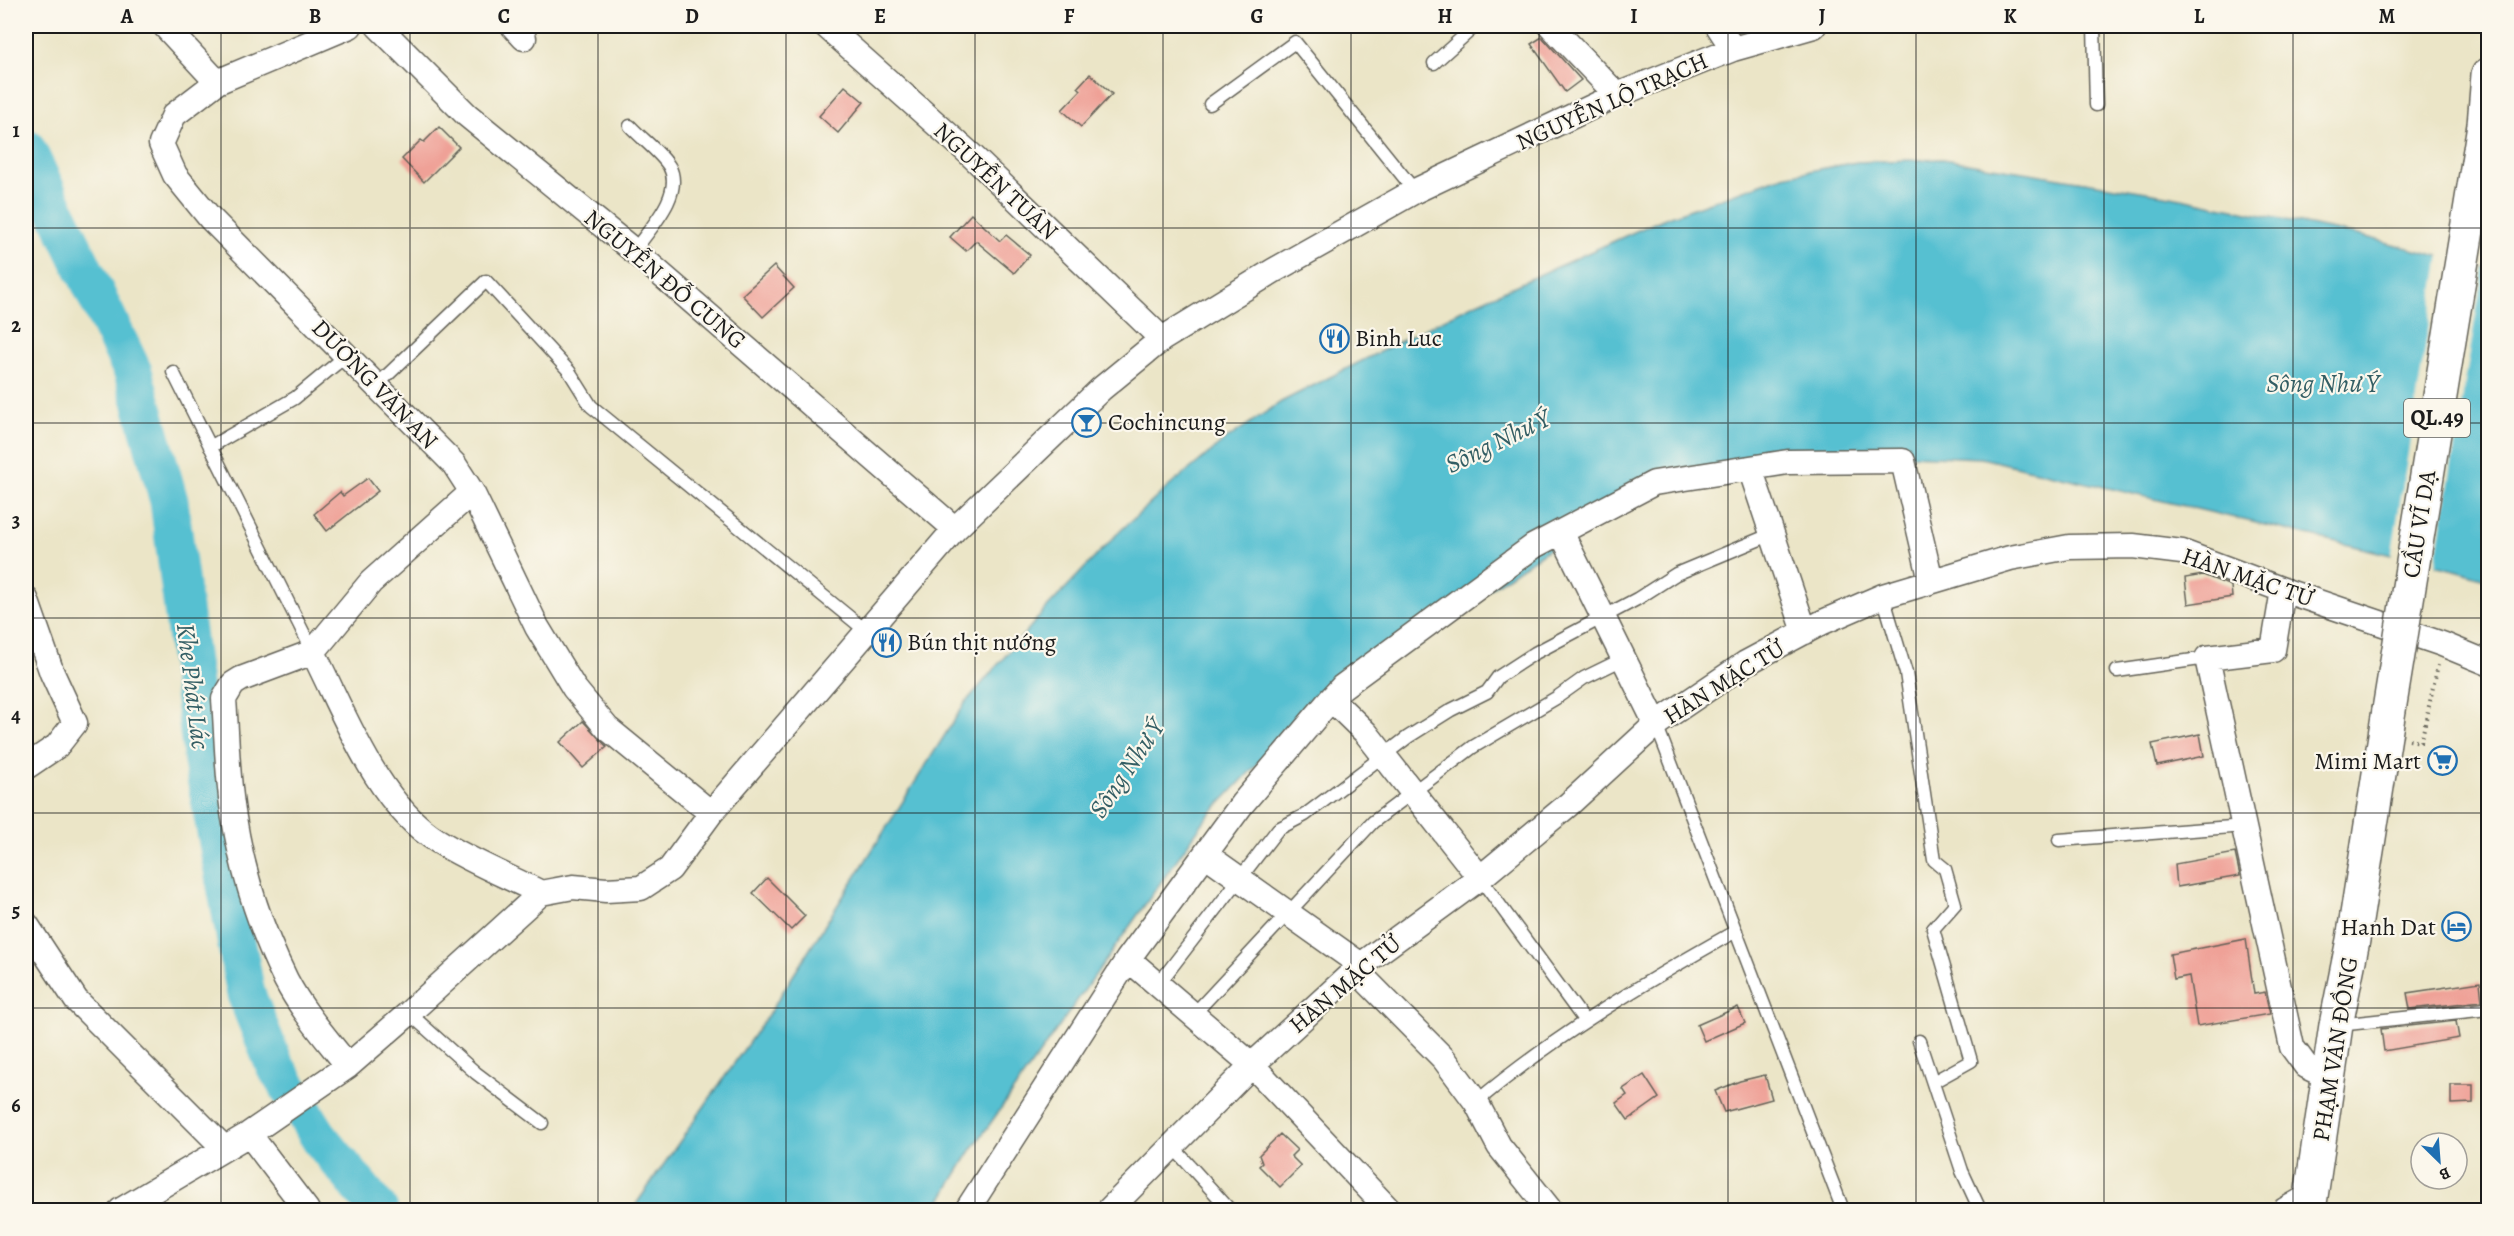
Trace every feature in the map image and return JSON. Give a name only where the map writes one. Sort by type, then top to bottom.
[{"type":"main road","name":"CẦU VĨ DẠ","points":[[2389,710],[2484,125],[2488,75]]},
{"type":"main road","name":"PHẠM VĂN ĐỒNG","points":[[2302,1205],[2329,1077],[2389,710]]},
{"type":"street","points":[[165,26],[217,82]]},
{"type":"street","name":"DƯƠNG VĂN AN","points":[[350,26],[217,82],[174,115],[161,144],[175,175],[210,218],[454,464],[472,492],[537,627],[574,688],[607,728],[711,813]]},
{"type":"street","name":"NGUYỄN ĐỖ CUNG","points":[[378,26],[467,116],[634,251],[955,529]]},
{"type":"street","name":"NGUYỄN TUÂN","points":[[826,26],[970,154],[1162,339]]},
{"type":"street","points":[[1551,26],[1617,95]]},
{"type":"street","points":[[1718,26],[1733,49]]},
{"type":"street","name":"NGUYỄN LỘ TRẠCH","points":[[541,893],[573,887],[606,890],[641,888],[670,869],[711,813],[955,529],[1101,389],[1162,339],[1273,271],[1415,191],[1617,95],[1733,49],[1814,26]]},
{"type":"street","points":[[967,1210],[1128,959],[1242,804],[1331,699],[1342,687],[1534,546],[1654,483],[1788,462],[1903,461],[1931,581]]},
{"type":"street","points":[[1750,468],[1805,632]]},
{"type":"street","points":[[348,1066],[307,1014],[286,981],[264,930],[244,870],[232,805],[224,699],[227,692],[241,679],[313,652],[371,582],[472,492]]},
{"type":"street","points":[[1561,532],[1656,724]]},
{"type":"street","name":"HÀN MẶC TỬ","points":[[1109,1210],[1252,1065],[1358,968],[1479,878],[1568,805],[1656,724],[1746,663],[1882,596],[2010,558],[2069,547],[2133,546],[2182,552],[2283,590],[2442,644],[2488,663]]},
{"type":"street","points":[[2283,590],[2272,650],[2208,658],[2292,1047],[2306,1066],[2329,1077]]},
{"type":"street","points":[[26,599],[52,673],[75,723],[57,746],[26,767]]},
{"type":"street","points":[[121,1210],[258,1128],[348,1066],[541,893],[437,841],[391,799],[373,771],[313,652]]},
{"type":"street","points":[[1331,699],[1366,733],[1479,878]]},
{"type":"street","points":[[1206,855],[1358,968],[1444,1059],[1476,1102],[1499,1146],[1550,1210]]},
{"type":"street","points":[[26,924],[76,1000],[225,1148]]},
{"type":"street","points":[[1128,959],[1252,1065],[1389,1210]]},
{"type":"street","points":[[258,1128],[307,1210]]},
{"type":"lane","points":[[1434,63],[1475,26]]},
{"type":"lane","points":[[2094,26],[2096,105]]},
{"type":"lane","points":[[1210,104],[1295,42],[1415,191]]},
{"type":"lane","points":[[630,126],[668,165],[674,178],[671,198],[634,251]]},
{"type":"lane","points":[[376,386],[486,281],[569,371],[591,406],[866,630]]},
{"type":"lane","points":[[210,447],[296,398],[347,355]]},
{"type":"lane","points":[[173,372],[313,652]]},
{"type":"lane","points":[[1157,986],[1200,927],[1240,880],[1278,829],[1305,815],[1383,755],[1451,710],[1487,692],[1498,677],[1602,616],[1637,599],[1676,574],[1772,534]]},
{"type":"lane","points":[[1882,596],[1906,673],[1934,860],[1945,869],[1955,904],[1933,930],[1971,1061],[1933,1082]]},
{"type":"lane","points":[[2118,671],[2208,658]]},
{"type":"lane","points":[[1193,1015],[1373,822],[1473,747],[1556,698],[1584,678],[1623,659]]},
{"type":"lane","points":[[1656,724],[1843,1210]]},
{"type":"lane","points":[[2060,840],[2245,826]]},
{"type":"lane","points":[[1479,878],[1584,1020]]},
{"type":"lane","points":[[1476,1102],[1520,1065],[1584,1020],[1736,931]]},
{"type":"lane","points":[[2336,1025],[2488,1010]]},
{"type":"lane","points":[[409,1013],[476,1073],[542,1123]]},
{"type":"lane","points":[[1919,1041],[1962,1171],[1980,1209],[1966,1210]]},
{"type":"lane","points":[[1172,1146],[1230,1210]]},
{"type":"path","points":[[2421,742],[2442,644]]},
{"type":"water","name":"Sông Như Ý","points":[[1942,159],[2171,196],[2362,236],[2488,269],[2488,580],[2459,571],[1981,458],[1861,453],[1627,496],[1333,695],[1265,756],[1207,817],[968,1155],[935,1210],[632,1210],[772,1009],[965,703],[1044,611],[1118,533],[1167,488],[1225,440],[1281,402],[1468,307],[1663,219],[1783,176],[1857,162]]},
{"type":"pier","points":[[2440,255],[2484,265],[2435,569],[2391,558]]},
{"type":"building","points":[[1542,37],[1581,80],[1565,92],[1531,44]]},
{"type":"building","points":[[1090,74],[1112,94],[1081,127],[1062,110],[1081,90],[1078,87]]},
{"type":"building","points":[[845,86],[864,102],[838,133],[819,116]]},
{"type":"building","points":[[439,127],[459,147],[424,182],[402,159],[421,140],[424,142]]},
{"type":"building","points":[[971,214],[1000,241],[1006,235],[1030,255],[1014,273],[976,241],[966,251],[950,237]]},
{"type":"building","points":[[774,266],[794,288],[763,317],[742,295]]},
{"type":"building","points":[[368,478],[378,491],[327,531],[314,514],[340,492],[343,496]]},
{"type":"building","points":[[2203,575],[2231,586],[2232,597],[2188,604],[2185,578]]},
{"type":"building","points":[[583,721],[607,747],[583,768],[560,742]]},
{"type":"building","points":[[2200,734],[2204,756],[2157,766],[2152,744]]},
{"type":"building","points":[[2235,853],[2240,876],[2177,887],[2175,864]]},
{"type":"building","points":[[767,878],[805,916],[791,930],[753,893]]},
{"type":"building","points":[[2246,939],[2254,994],[2265,992],[2270,1014],[2197,1026],[2189,976],[2174,979],[2170,954]]},
{"type":"building","points":[[2480,982],[2482,1001],[2410,1009],[2407,993]]},
{"type":"building","points":[[1738,1007],[1745,1023],[1704,1041],[1697,1025]]},
{"type":"building","points":[[2456,1021],[2459,1038],[2384,1051],[2381,1029]]},
{"type":"building","points":[[1644,1075],[1659,1098],[1628,1120],[1616,1103],[1627,1095],[1623,1089]]},
{"type":"building","points":[[1765,1075],[1772,1099],[1724,1112],[1715,1091],[1740,1081]]},
{"type":"building","points":[[2451,1085],[2473,1085],[2473,1103],[2451,1104]]},
{"type":"building","points":[[1280,1134],[1297,1150],[1291,1156],[1301,1166],[1280,1187],[1259,1166],[1262,1163],[1259,1155]]},
{"type":"waterway","name":"Khe Phát Lác","points":[[26,148],[133,372],[169,501],[203,762],[246,994],[274,1064],[321,1140],[379,1210]]},
{"type":"place","name":"Binh Luc","points":[[1334,338]]},
{"type":"place","name":"Cochincung","points":[[1087,422]]},
{"type":"place","name":"Bún thịt nướng","points":[[886,642]]},
{"type":"place","name":"Mimi Mart","points":[[2442,761]]},
{"type":"place","name":"Hanh Dat","points":[[2457,927]]}]
